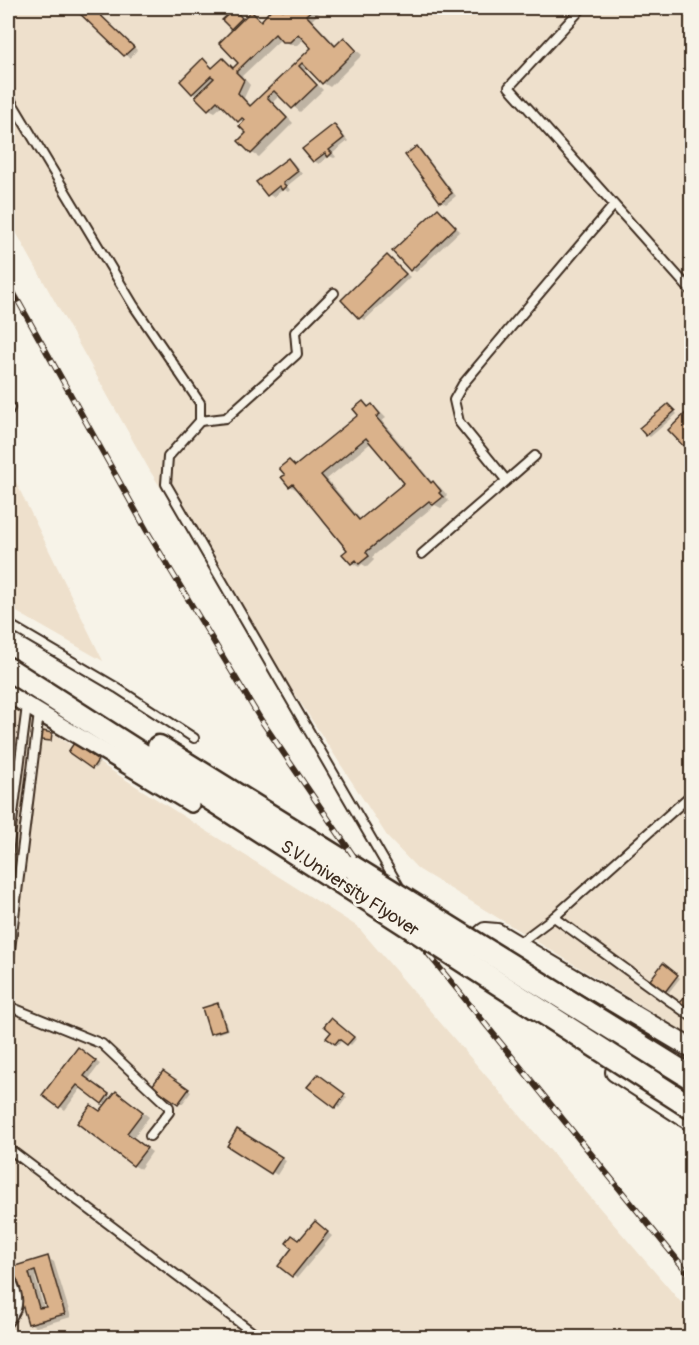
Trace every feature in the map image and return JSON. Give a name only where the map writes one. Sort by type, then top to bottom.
[{"type":"main road","name":"S.V.University Flyover","points":[[8,653],[692,1078]]},
{"type":"main road","name":"S.V.University Flyover","points":[[8,669],[692,1108]]},
{"type":"street","points":[[8,694],[191,804]]},
{"type":"street","points":[[692,1049],[497,933],[485,932],[478,938],[471,953],[469,968],[480,980],[692,1122]]},
{"type":"lane","points":[[582,8],[509,87],[692,292]]},
{"type":"lane","points":[[8,96],[134,306],[200,403],[200,421],[168,457],[166,484],[429,939],[444,953],[469,968]]},
{"type":"lane","points":[[506,480],[459,422],[454,400],[463,384],[614,205]]},
{"type":"lane","points":[[200,421],[226,418],[297,354],[295,332],[334,293]]},
{"type":"lane","points":[[8,404],[10,408],[8,412]]},
{"type":"lane","points":[[422,554],[535,456]]},
{"type":"lane","points":[[8,624],[117,688],[194,738]]},
{"type":"lane","points":[[8,853],[33,710]]},
{"type":"lane","points":[[8,966],[33,710]]},
{"type":"lane","points":[[518,944],[554,917],[692,794]]},
{"type":"lane","points":[[554,917],[692,1017]]},
{"type":"lane","points":[[8,1006],[105,1046],[170,1107],[169,1112],[150,1136]]},
{"type":"lane","points":[[8,1148],[260,1338]]},
{"type":"lane","points":[[8,1274],[17,1294],[16,1309],[8,1322]]},
{"type":"shaded area","points":[[8,8],[691,8],[691,1036],[418,869],[389,839],[150,471],[8,218]]},
{"type":"shaded area","points":[[8,466],[103,661],[8,607]]},
{"type":"shaded area","points":[[8,705],[358,927],[691,1314],[691,1337],[8,1337]]},
{"type":"building","points":[[74,8],[93,8],[134,47],[124,56]]},
{"type":"building","points":[[272,8],[283,10],[286,8],[314,8],[306,15],[335,46],[344,37],[356,50],[322,84],[302,63],[299,66],[317,85],[292,109],[274,91],[267,97],[287,118],[251,154],[238,141],[246,133],[239,126],[245,120],[242,118],[238,122],[217,101],[208,110],[195,97],[214,78],[211,76],[192,94],[180,81],[203,58],[212,68],[223,58],[233,68],[238,63],[219,43],[251,11],[261,21]],"holes":[[[275,34],[282,42],[290,42],[298,34],[311,48],[250,106],[238,93],[244,80],[236,72]]]},
{"type":"building","points":[[234,9],[242,18],[231,29],[222,20]]},
{"type":"building","points":[[334,124],[344,138],[329,150],[332,153],[328,157],[325,153],[313,162],[302,149]]},
{"type":"building","points":[[417,146],[452,193],[440,202],[405,155]]},
{"type":"building","points":[[288,158],[298,171],[283,183],[286,186],[282,190],[279,186],[267,196],[256,182]]},
{"type":"building","points":[[438,208],[456,227],[410,271],[392,251]]},
{"type":"building","points":[[387,255],[406,274],[359,319],[341,300]]},
{"type":"building","points":[[363,401],[368,407],[372,404],[380,414],[376,417],[431,483],[433,481],[443,497],[433,505],[429,501],[366,552],[369,556],[359,564],[356,560],[351,564],[342,554],[347,550],[293,484],[289,487],[281,477],[285,475],[279,468],[289,460],[295,466],[358,415],[353,409]],"holes":[[[366,438],[404,483],[359,520],[321,475]]]},
{"type":"building","points":[[668,404],[675,411],[646,436],[639,428]]},
{"type":"building","points":[[692,407],[692,455],[668,430]]},
{"type":"building","points":[[43,731],[52,733],[51,741],[42,740]]},
{"type":"building","points":[[74,743],[98,760],[92,769],[68,752]]},
{"type":"building","points":[[663,963],[678,975],[665,992],[653,985],[654,983],[650,980]]},
{"type":"building","points":[[687,994],[692,997],[692,1015],[680,1002]]},
{"type":"building","points":[[218,1003],[226,1029],[210,1034],[202,1008]]},
{"type":"building","points":[[331,1018],[354,1037],[347,1045],[339,1039],[335,1044],[326,1038],[331,1032],[324,1026]]},
{"type":"building","points":[[78,1047],[96,1061],[84,1076],[109,1094],[102,1104],[77,1085],[59,1108],[42,1095]]},
{"type":"building","points":[[163,1071],[189,1089],[178,1104],[152,1086]]},
{"type":"building","points":[[318,1074],[345,1094],[335,1108],[307,1087]]},
{"type":"building","points":[[116,1091],[143,1112],[127,1133],[147,1148],[133,1166],[77,1123],[91,1105],[100,1111]]},
{"type":"building","points":[[237,1129],[282,1157],[271,1174],[227,1146]]},
{"type":"building","points":[[315,1221],[328,1232],[292,1277],[278,1266],[292,1248],[286,1243],[292,1235],[299,1240]]},
{"type":"building","points":[[48,1256],[65,1314],[28,1324],[21,1301],[12,1303],[8,1291],[18,1288],[12,1267]],"holes":[[[35,1271],[46,1307],[39,1308],[29,1273]]]},
{"type":"railway","points":[[8,283],[147,531],[261,720],[357,861],[417,940],[692,1278]]}]
